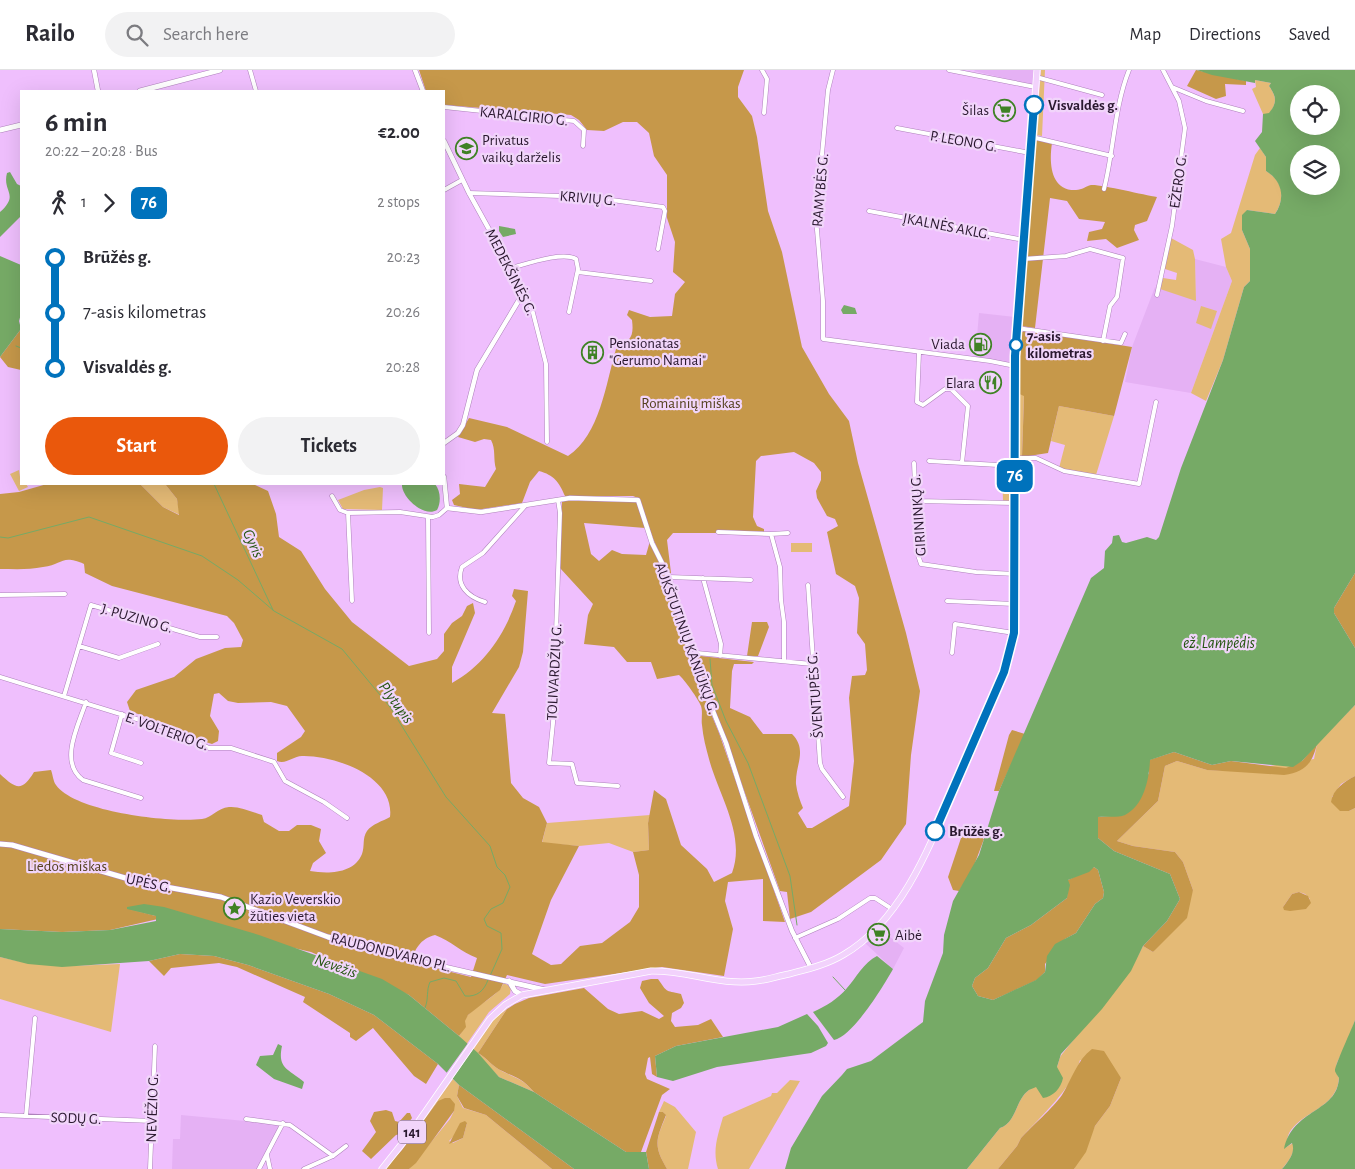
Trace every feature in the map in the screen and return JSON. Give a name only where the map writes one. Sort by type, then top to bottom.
[{"type":"main road","points":[[144,90],[220,70]]},
{"type":"main road","name":"RAUDONDVARIO PL.","points":[[522,996],[545,990],[651,971],[671,972],[734,982],[757,981],[810,968],[833,960],[854,948],[892,909],[911,883],[927,851],[1004,672],[1014,633],[1015,366],[1037,70]]},
{"type":"main road","points":[[0,130],[20,124]]},
{"type":"main road","name":"UPĖS G.","points":[[0,844],[12,845],[139,882],[212,894]]},
{"type":"main road","name":"RAUDONDVARIO PL.","points":[[212,894],[328,937],[392,955],[545,990]]},
{"type":"main road","points":[[509,981],[515,991],[522,996]]},
{"type":"main road","points":[[518,983],[522,996]]},
{"type":"main road","points":[[511,1001],[515,991]]},
{"type":"main road","name":"141","points":[[382,1169],[407,1138],[495,1014],[511,1001],[522,996]]},
{"type":"street","points":[[94,70],[98,90]]},
{"type":"street","points":[[250,70],[256,90]]},
{"type":"street","points":[[414,70],[423,90]]},
{"type":"street","points":[[762,70],[767,79],[764,113]]},
{"type":"street","name":"RAMYBĖS G.","points":[[833,70],[828,90],[816,218],[821,276],[823,340],[919,353]]},
{"type":"street","points":[[949,70],[1035,87]]},
{"type":"street","points":[[1104,189],[1112,156],[1114,128],[1129,70]]},
{"type":"street","name":"EŽERO G.","points":[[1157,295],[1172,226],[1185,128],[1183,111],[1163,70]]},
{"type":"street","points":[[1036,77],[1102,95]]},
{"type":"street","points":[[1172,87],[1206,101],[1243,111]]},
{"type":"street","name":"KARALGIRIO G.","points":[[445,107],[574,121],[584,130],[583,146]]},
{"type":"street","name":"P. LEONO G.","points":[[897,128],[1030,153]]},
{"type":"street","points":[[1032,137],[1112,156]]},
{"type":"street","name":"MEDEKŠINĖS G.","points":[[445,143],[462,180],[532,309],[546,364],[547,442]]},
{"type":"street","points":[[445,189],[462,180]]},
{"type":"street","name":"KRIVIŲ G.","points":[[469,193],[590,197],[663,207],[665,211],[658,249]]},
{"type":"street","name":"ĮKALNĖS AKLG.","points":[[869,211],[1024,240]]},
{"type":"street","points":[[1023,259],[1066,256],[1090,249],[1124,258],[1117,296],[1110,306],[1103,341]]},
{"type":"street","points":[[511,268],[570,256],[578,262],[578,272],[569,312]]},
{"type":"street","points":[[578,272],[652,281]]},
{"type":"street","points":[[445,442],[458,433],[463,426],[477,370],[523,291]]},
{"type":"street","points":[[1017,328],[1122,343],[1125,334]]},
{"type":"street","points":[[962,463],[968,406],[951,389],[945,389],[923,405],[917,402],[919,353],[990,360],[1015,366]]},
{"type":"street","points":[[1014,458],[1036,458],[1064,471],[1139,484],[1156,402]]},
{"type":"street","points":[[929,461],[1015,466]]},
{"type":"street","name":"GIRININKŲ G.","points":[[914,463],[918,555],[921,564],[976,572],[1015,574]]},
{"type":"street","points":[[332,496],[340,510],[348,513],[400,512],[428,517],[439,515],[447,508],[445,485]]},
{"type":"street","name":"AUKŠTUTINIŲ KANIŪKŲ G.","points":[[447,508],[481,512],[581,498],[638,500],[652,543],[669,577],[690,654],[726,744],[756,836],[796,938],[810,968]]},
{"type":"street","name":"TOLIVARDŽIŲ G.","points":[[558,500],[560,521],[550,763],[572,764],[577,783],[618,786]]},
{"type":"street","points":[[917,501],[1014,503]]},
{"type":"street","points":[[485,602],[474,598],[462,587],[459,578],[462,567],[484,553],[525,506]]},
{"type":"street","points":[[348,513],[352,601]]},
{"type":"street","points":[[428,517],[429,633]]},
{"type":"street","points":[[718,532],[788,533]]},
{"type":"street","points":[[771,534],[780,567],[784,622],[784,661]]},
{"type":"street","points":[[669,577],[752,580]]},
{"type":"street","points":[[703,578],[721,644],[720,656]]},
{"type":"street","name":"ŠVENTUPĖS G.","points":[[808,585],[820,763],[822,769],[843,797]]},
{"type":"street","points":[[0,595],[65,594]]},
{"type":"street","points":[[947,601],[1014,604]]},
{"type":"street","name":"J. PUZINO G.","points":[[64,696],[91,605],[200,637],[216,637]]},
{"type":"street","points":[[952,653],[955,624],[1014,633]]},
{"type":"street","points":[[79,646],[119,658],[158,644]]},
{"type":"street","points":[[690,654],[697,653],[812,664]]},
{"type":"street","name":"E. VOLTERIO G.","points":[[0,676],[169,729],[209,748],[231,748],[274,762],[285,781],[324,802],[346,818]]},
{"type":"street","points":[[86,702],[70,752],[77,774],[83,780],[141,798]]},
{"type":"street","points":[[122,714],[111,753],[141,763]]},
{"type":"street","points":[[796,938],[838,919],[870,898],[880,901],[892,909]]},
{"type":"street","points":[[26,1116],[35,1018]]},
{"type":"street","name":"NEVĖŽIO G.","points":[[150,1169],[154,1046]]},
{"type":"street","name":"SODŲ G.","points":[[0,1115],[152,1121]]},
{"type":"street","points":[[246,1119],[290,1125],[332,1156]]},
{"type":"street","points":[[259,1169],[283,1123]]},
{"type":"street","points":[[304,1169],[332,1156],[346,1146]]},
{"type":"street","points":[[267,1155],[270,1169]]},
{"type":"shaded area","points":[[1034,70],[1033,85],[974,71]]},
{"type":"shaded area","points":[[1041,70],[1045,70],[1042,136],[1036,135]]},
{"type":"shaded area","points":[[1255,80],[1271,83],[1269,86],[1274,93],[1275,100],[1274,107],[1269,114],[1263,114],[1252,89],[1256,87]]},
{"type":"shaded area","points":[[1260,148],[1266,157],[1266,171],[1276,180],[1281,190],[1281,202],[1275,214],[1247,210],[1242,230],[1250,249],[1250,281],[1244,287],[1223,360],[1206,401],[1191,393],[1232,281],[1226,267],[1221,239],[1231,233],[1255,155]]},
{"type":"shaded area","points":[[1171,238],[1193,250],[1196,301],[1160,289],[1163,278],[1176,280],[1177,273],[1164,267]]},
{"type":"shaded area","points":[[1195,259],[1226,267],[1232,281],[1191,393],[1125,382],[1132,347],[1155,287],[1196,300]]},
{"type":"shaded area","points":[[1201,306],[1217,311],[1211,329],[1196,323]]},
{"type":"shaded area","points":[[979,313],[1015,317],[1011,365],[975,360]]},
{"type":"shaded area","points":[[1017,393],[1024,395],[1022,457],[1017,455]]},
{"type":"shaded area","points":[[1059,406],[1114,416],[1096,475],[1059,468],[1065,445],[1051,441]]},
{"type":"shaded area","points":[[1002,467],[1009,468],[1011,471],[1009,501],[1003,501]]},
{"type":"shaded area","points":[[19,470],[20,485],[27,485],[28,487],[19,491],[10,474]]},
{"type":"shaded area","points":[[141,485],[166,485],[177,499],[180,515],[163,507]]},
{"type":"shaded area","points":[[383,488],[382,510],[343,509],[338,500],[364,490]]},
{"type":"shaded area","points":[[791,543],[812,543],[812,552],[791,552]]},
{"type":"shaded area","points":[[1355,705],[1355,776],[1341,784],[1332,797],[1349,811],[1355,808],[1355,1020],[1347,1044],[1336,1065],[1339,1078],[1337,1088],[1327,1102],[1297,1123],[1291,1130],[1285,1148],[1293,1143],[1294,1146],[1291,1157],[1282,1169],[1074,1169],[1095,1126],[1110,1106],[1121,1078],[1080,1060],[1076,1071],[1063,1091],[1021,1138],[1017,1146],[998,1169],[967,1169],[1000,1128],[1010,1121],[1024,1094],[1055,1071],[1062,1055],[1126,976],[1143,946],[1153,952],[1193,890],[1183,862],[1175,852],[1133,846],[1117,841],[1158,801],[1165,766],[1177,761],[1207,770],[1238,771],[1314,759],[1317,744]],"holes":[[[1299,892],[1305,894],[1310,899],[1283,907],[1292,894]]]},
{"type":"shaded area","points":[[650,815],[648,823],[649,850],[633,852],[609,843],[579,846],[542,843],[547,823]]},
{"type":"shaded area","points":[[880,929],[904,948],[893,969],[865,943]]},
{"type":"shaded area","points":[[0,957],[46,965],[120,964],[111,1032],[0,999]]},
{"type":"shaded area","points":[[504,983],[511,987],[510,994],[489,1012],[466,1045],[459,1036],[466,1017],[497,993]]},
{"type":"shaded area","points":[[507,1009],[478,1053],[497,1068],[522,1081],[534,1092],[499,1077],[473,1050],[495,1018]]},
{"type":"shaded area","points":[[453,1079],[459,1085],[457,1096],[463,1108],[486,1115],[552,1169],[409,1169],[450,1119],[454,1111],[438,1101],[420,1125]],"holes":[[[467,1123],[463,1138],[453,1143],[449,1141]]]},
{"type":"shaded area","points":[[790,1080],[800,1081],[749,1169],[718,1169],[716,1149],[723,1117],[771,1096],[772,1093],[777,1093]]},
{"type":"shaded area","points":[[664,1101],[675,1107],[696,1132],[688,1169],[667,1169],[660,1154],[658,1137],[666,1116],[663,1112],[659,1112]]},
{"type":"shaded area","points":[[181,1115],[277,1124],[279,1127],[257,1169],[172,1169],[173,1139],[180,1139]]},
{"type":"green space","name":"Romainių miškas","points":[[419,70],[744,70],[738,87],[738,97],[752,116],[768,211],[782,252],[802,347],[829,394],[849,421],[858,463],[906,633],[920,691],[911,755],[906,824],[881,860],[811,912],[790,919],[787,892],[780,891],[722,729],[692,655],[754,662],[752,664],[734,664],[730,708],[750,717],[763,734],[792,734],[797,740],[800,758],[796,784],[803,808],[798,813],[807,828],[812,828],[849,806],[854,761],[849,698],[852,676],[865,675],[867,670],[865,644],[857,633],[859,598],[855,586],[836,574],[827,532],[838,526],[835,519],[827,516],[817,498],[816,491],[821,480],[821,472],[814,463],[794,452],[761,456],[756,461],[753,517],[757,526],[764,529],[764,533],[673,533],[667,540],[671,573],[669,573],[654,541],[638,498],[633,496],[565,496],[555,480],[539,471],[530,482],[522,503],[476,510],[454,505],[452,500],[460,494],[459,484],[485,487],[496,469],[491,440],[484,439],[475,442],[458,437],[469,418],[507,427],[568,456],[579,447],[595,422],[616,349],[625,343],[632,334],[632,320],[627,315],[629,310],[650,317],[672,316],[675,294],[685,282],[673,272],[675,242],[667,218],[667,175],[654,156],[649,133],[637,122],[623,122],[604,131],[587,130],[579,120],[571,115],[445,105],[445,90],[426,90]]},
{"type":"green space","points":[[1196,70],[1246,81],[1246,85],[1225,84],[1226,96],[1216,99],[1187,86]]},
{"type":"green space","points":[[1035,141],[1052,143],[1051,166],[1053,174],[1056,181],[1067,189],[1078,190],[1096,185],[1157,197],[1147,221],[1135,225],[1134,230],[1139,240],[1117,248],[1106,239],[1087,241],[1089,232],[1102,229],[1105,222],[1079,219],[1067,201],[1050,198],[1035,328],[1021,326]]},
{"type":"green space","points":[[20,330],[20,370],[8,367],[0,357]]},
{"type":"green space","points":[[1026,330],[1132,347],[1114,416],[1059,406],[1048,453],[1022,457],[1024,396],[1017,393],[1022,332]]},
{"type":"green space","name":"Liedos miškas","points":[[44,485],[141,485],[163,507],[179,515],[177,499],[166,485],[255,485],[268,491],[276,514],[279,537],[301,551],[325,589],[352,622],[409,666],[437,659],[444,651],[444,634],[452,623],[462,616],[467,606],[473,603],[475,613],[452,667],[452,683],[474,668],[499,638],[516,601],[512,596],[514,589],[528,591],[523,652],[519,667],[492,713],[505,714],[511,783],[523,798],[539,807],[547,823],[542,842],[579,846],[551,900],[532,954],[551,965],[561,964],[580,946],[602,943],[630,922],[639,907],[639,875],[633,852],[649,850],[648,823],[654,790],[666,799],[681,845],[707,869],[714,882],[732,873],[735,859],[736,844],[734,830],[709,759],[703,734],[702,708],[697,699],[679,675],[657,679],[651,662],[627,662],[614,647],[584,644],[588,615],[593,604],[560,568],[562,502],[566,500],[637,502],[645,528],[584,523],[591,554],[599,561],[612,550],[622,554],[646,555],[650,541],[664,572],[692,668],[719,733],[785,922],[763,921],[763,879],[728,882],[725,901],[733,929],[724,976],[662,967],[545,984],[507,975],[500,990],[468,1015],[465,1021],[466,1027],[459,1036],[409,995],[311,952],[127,909],[156,916],[158,919],[110,930],[62,932],[0,929],[0,774],[10,783],[19,786],[26,783],[34,772],[51,770],[54,782],[66,794],[102,809],[124,814],[187,820],[202,819],[221,809],[233,807],[262,815],[264,822],[279,831],[289,831],[297,825],[311,825],[321,829],[319,841],[326,853],[313,863],[310,871],[317,872],[340,871],[353,866],[362,854],[367,831],[390,817],[389,803],[383,790],[373,779],[360,771],[330,759],[315,757],[302,756],[283,762],[277,761],[277,753],[301,737],[305,731],[287,706],[271,702],[238,703],[228,701],[219,693],[214,694],[210,716],[219,731],[218,741],[212,744],[178,733],[162,723],[130,711],[127,702],[136,690],[174,677],[196,659],[225,648],[241,647],[243,640],[234,623],[227,616],[112,586],[85,573],[84,564],[76,561],[66,560],[50,566],[32,569],[0,569],[0,494],[19,492]],"holes":[[[435,935],[477,958],[471,977],[411,962],[416,949],[422,942]]]},
{"type":"green space","points":[[1355,573],[1355,648],[1334,613],[1334,608]]},
{"type":"green space","points":[[752,622],[767,622],[769,627],[758,656],[747,656]]},
{"type":"green space","points":[[1012,730],[1025,734],[999,791],[994,791],[1009,735]]},
{"type":"green space","points":[[1317,744],[1310,762],[1302,769],[1291,774],[1207,770],[1177,761],[1165,766],[1158,801],[1117,841],[1133,846],[1175,852],[1183,862],[1193,890],[1187,918],[1153,952],[1143,946],[1167,921],[1180,899],[1170,874],[1114,851],[1098,838],[1098,817],[1124,815],[1149,773],[1149,760],[1174,752],[1212,765],[1231,761],[1286,768],[1302,761]]},
{"type":"green space","points":[[1355,776],[1355,808],[1349,811],[1340,811],[1331,802],[1332,797],[1340,786]]},
{"type":"green space","points":[[963,832],[974,834],[984,839],[972,871],[959,891],[953,890],[948,877]]},
{"type":"green space","points":[[1094,867],[1098,870],[1104,892],[1103,898],[1095,904],[1076,933],[1065,939],[1045,964],[1045,972],[1037,980],[993,1000],[978,996],[972,986],[975,978],[988,968],[1006,938],[1031,925],[1067,898],[1068,880]]},
{"type":"green space","points":[[1299,892],[1308,896],[1311,903],[1306,909],[1284,910],[1283,907],[1292,894]]},
{"type":"green space","points":[[180,954],[214,956],[248,965],[329,994],[374,1015],[438,1064],[426,1084],[414,1076],[373,1028],[356,1041],[350,1037],[350,1033],[303,1002],[305,997],[237,967],[219,963],[171,968],[164,976],[149,961]]},
{"type":"green space","points":[[658,979],[667,990],[681,994],[684,1003],[681,1008],[672,1013],[671,1021],[675,1027],[698,1025],[711,1019],[723,1037],[676,1046],[655,1056],[657,1077],[652,1074],[650,1057],[648,1058],[645,1074],[647,1079],[670,1089],[662,1095],[641,1152],[626,1152],[534,1092],[522,1081],[497,1068],[478,1053],[507,1009],[529,998],[584,988],[608,1009],[619,1014],[642,1011],[659,1019],[664,1016],[649,1003],[640,988],[642,981]]},
{"type":"green space","points":[[1092,1049],[1104,1051],[1121,1078],[1110,1106],[1095,1126],[1086,1152],[1074,1169],[998,1169],[1017,1146],[1021,1138],[1062,1095],[1082,1059]]},
{"type":"green space","points":[[459,1085],[574,1169],[552,1169],[486,1115],[464,1108],[457,1096]]},
{"type":"green space","points":[[450,1098],[455,1104],[454,1111],[416,1163],[409,1169],[385,1169],[402,1150],[438,1101]]},
{"type":"green space","points":[[386,1110],[392,1112],[395,1121],[399,1122],[407,1113],[410,1113],[412,1118],[400,1134],[396,1135],[371,1159],[362,1151],[376,1132],[370,1121],[374,1112]]},
{"type":"green space","points":[[659,1112],[663,1112],[666,1115],[658,1137],[658,1148],[667,1169],[649,1169],[646,1152]]},
{"type":"green space","points":[[465,1121],[467,1123],[463,1138],[449,1144],[460,1123]]},
{"type":"water","name":"ež. Lampėdis","points":[[1197,70],[1355,70],[1355,573],[1334,608],[1334,613],[1355,648],[1355,705],[1302,761],[1293,767],[1231,761],[1212,765],[1174,752],[1150,760],[1147,784],[1137,805],[1131,811],[1122,816],[1098,817],[1098,838],[1114,851],[1170,874],[1180,899],[1167,921],[1143,946],[1131,971],[1102,1009],[1061,1054],[1057,1067],[1063,1078],[1058,1088],[1050,1096],[1043,1098],[1036,1087],[1024,1094],[1010,1121],[1000,1128],[967,1169],[785,1169],[791,1148],[822,1096],[847,1069],[871,1061],[923,1022],[925,1001],[943,953],[944,935],[953,901],[979,855],[999,791],[1091,578],[1104,568],[1105,551],[1112,543],[1113,536],[1119,535],[1122,542],[1126,543],[1147,537],[1156,540],[1159,537],[1181,468],[1223,360],[1244,287],[1250,281],[1250,249],[1242,230],[1242,215],[1247,210],[1275,214],[1280,202],[1281,190],[1279,185],[1266,171],[1266,157],[1255,141],[1262,132],[1263,114],[1269,113],[1274,106],[1275,97],[1269,86],[1271,83],[1255,80],[1255,83],[1212,75]],"holes":[[[1094,867],[1098,870],[1104,892],[1103,898],[1095,904],[1076,933],[1055,944],[1047,956],[1045,972],[1036,980],[993,1000],[978,996],[972,986],[975,978],[988,968],[1006,938],[1031,925],[1067,898],[1070,885],[1068,880],[1089,872]]]},
{"type":"water","points":[[10,172],[17,184],[20,186],[20,217],[0,237],[0,212],[6,206],[10,197],[6,179],[7,173]]},
{"type":"water","points":[[499,226],[515,229],[516,234],[503,237],[499,231]]},
{"type":"water","points":[[0,256],[20,265],[20,330],[0,357]]},
{"type":"water","points":[[844,305],[855,308],[857,314],[843,314],[841,310]]},
{"type":"water","points":[[402,485],[436,485],[440,497],[437,510],[432,512],[420,509],[409,500]]},
{"type":"water","name":"Nevėžis","points":[[144,904],[164,907],[259,935],[382,979],[409,995],[459,1036],[478,1053],[499,1077],[534,1092],[626,1152],[646,1152],[649,1169],[574,1169],[459,1085],[438,1064],[374,1015],[329,994],[248,965],[214,956],[180,954],[149,961],[62,967],[28,964],[0,957],[0,929],[62,932],[110,930],[156,921],[156,916],[127,909],[127,907]]},
{"type":"water","points":[[877,956],[893,969],[858,1021],[842,1037],[834,1040],[813,1012],[840,996],[864,966]]},
{"type":"water","points":[[807,1014],[818,1026],[828,1043],[826,1046],[811,1053],[717,1067],[673,1081],[657,1077],[655,1056],[676,1046],[778,1027]]},
{"type":"water","points":[[1355,1020],[1355,1169],[1282,1169],[1289,1160],[1293,1150],[1292,1143],[1284,1149],[1289,1136],[1296,1126],[1331,1098],[1336,1089],[1339,1078],[1335,1068]]},
{"type":"water","points":[[278,1044],[282,1046],[281,1060],[283,1064],[304,1082],[302,1089],[274,1079],[256,1065],[260,1056],[273,1055]]},
{"type":"pier","points":[[468,1043],[474,1048],[451,1081],[445,1075]]},
{"type":"waterway","name":"Gyris","points":[[16,346],[20,348]]},
{"type":"waterway","name":"Gyris","points":[[214,485],[273,610]]},
{"type":"waterway","name":"Plytupis","points":[[0,537],[8,538],[89,517],[202,556],[238,580],[274,611],[342,649],[390,707],[446,797],[490,846],[497,867],[505,875],[510,887],[503,903],[491,909],[484,919],[487,926],[501,933],[502,949],[490,976]]},
{"type":"waterway","points":[[710,659],[712,685],[726,721],[748,763],[790,876],[797,925]]},
{"type":"waterway","points":[[833,977],[845,990]]},
{"type":"waterway","name":"Plytupis","points":[[425,1008],[430,982],[444,978],[456,981],[465,996],[469,996],[480,992],[488,980]]},
{"type":"bus line","name":"76","points":[[935,831],[1004,672],[1014,633],[1015,356],[1034,105]]},
{"type":"place","name":"Visvaldės g.","points":[[1034,105]]},
{"type":"place","name":"Šilas","points":[[1005,110]]},
{"type":"place","name":"Privatus vaikų darželis","points":[[466,149]]},
{"type":"place","name":"Viada","points":[[981,344]]},
{"type":"place","name":"7-asis kilometras","points":[[1016,345]]},
{"type":"place","name":"Pensionatas \"Gerumo Namai\"","points":[[593,352]]},
{"type":"place","name":"Elara","points":[[991,383]]},
{"type":"place","name":"Brūžės g.","points":[[935,831]]},
{"type":"place","name":"Kazio Veverskio žūties vieta","points":[[234,908]]},
{"type":"place","name":"Aibė","points":[[879,935]]}]
